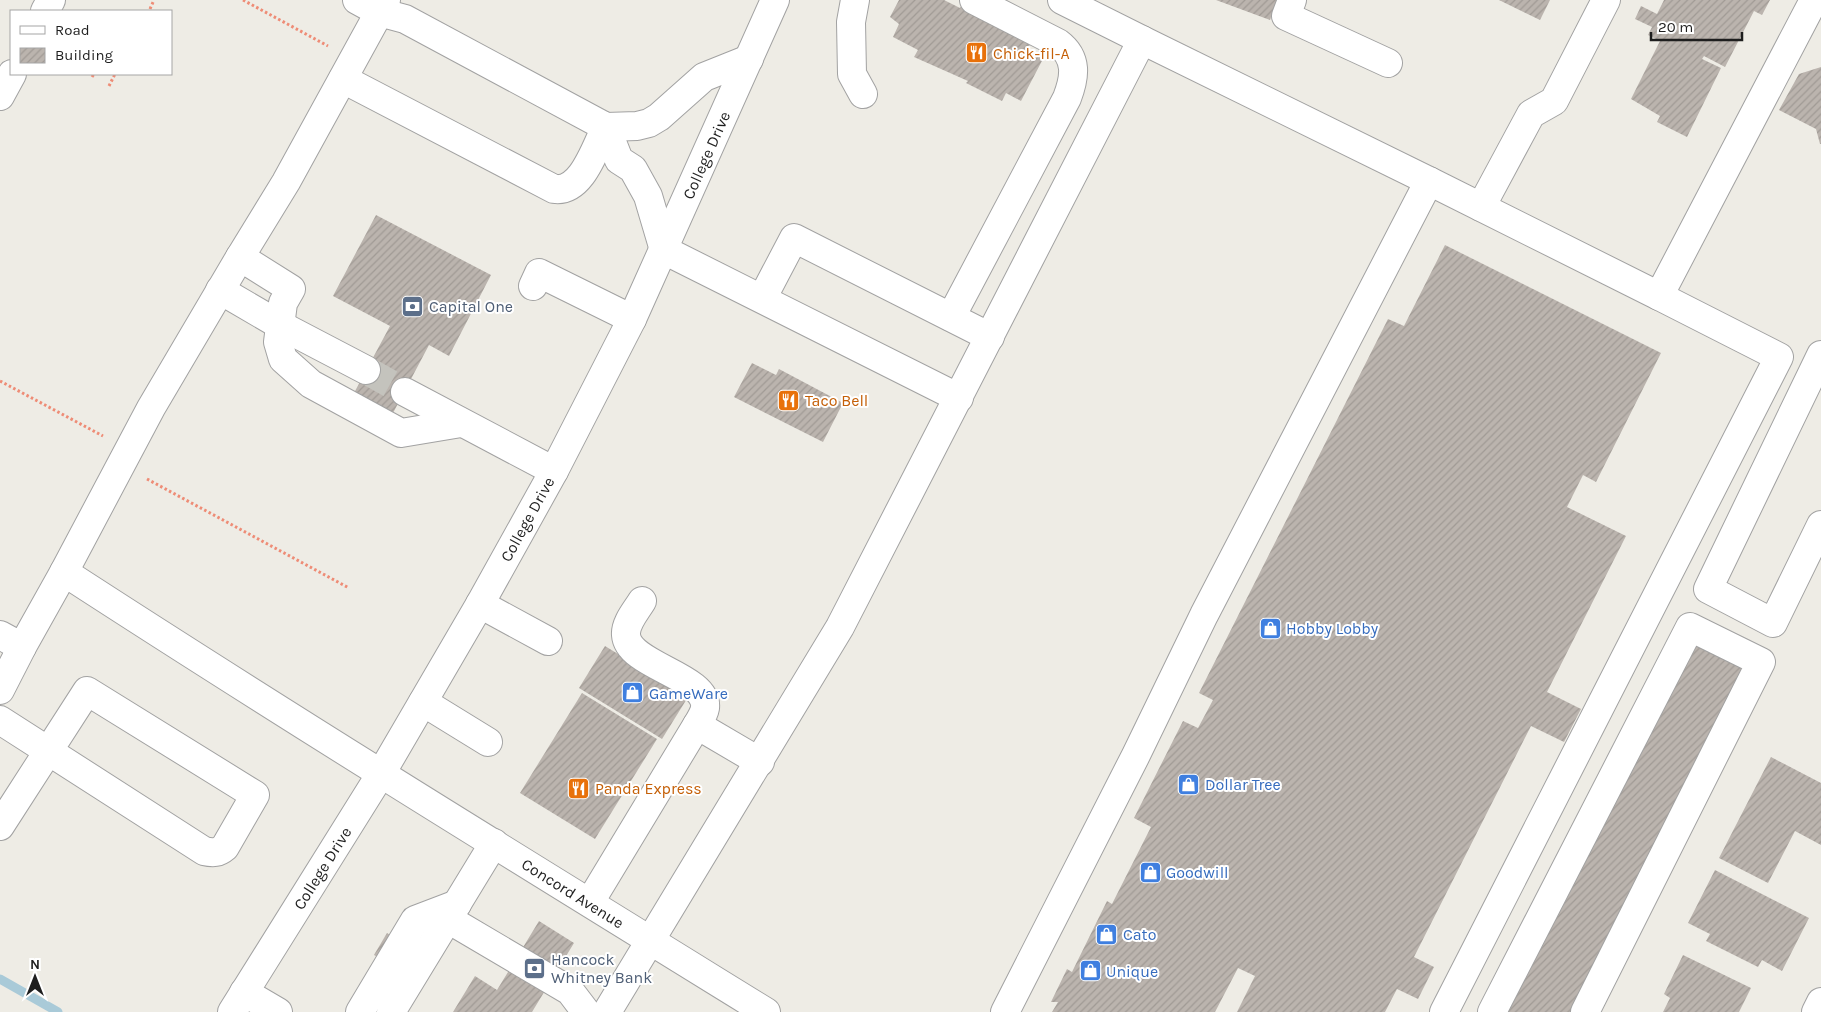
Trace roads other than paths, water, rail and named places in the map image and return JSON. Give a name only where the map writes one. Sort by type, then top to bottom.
[{"type":"street","name":"College Drive","points":[[238,1002],[382,772],[480,604],[554,471],[632,319],[775,0]]},
{"type":"street","points":[[855,0],[851,22],[852,74],[863,94]]},
{"type":"street","points":[[951,317],[1067,98],[1074,74],[1071,58],[1062,46],[974,0]]},
{"type":"street","points":[[1292,0],[1286,16],[1388,63]]},
{"type":"street","points":[[1482,207],[1531,114],[1554,102],[1606,0]]},
{"type":"street","points":[[1659,296],[1814,0]]},
{"type":"street","points":[[1065,1],[1482,207],[1779,357],[1444,1012]]},
{"type":"street","points":[[0,690],[11,641],[64,572],[151,408],[286,182],[343,79],[374,4],[606,127],[637,126],[649,123],[704,77],[748,59]]},
{"type":"street","points":[[607,1012],[840,627],[1142,40]]},
{"type":"street","points":[[0,96],[11,75]]},
{"type":"street","points":[[343,79],[554,189],[562,190],[569,188],[580,178],[606,127]]},
{"type":"street","points":[[606,127],[619,160],[633,169],[648,196],[664,250],[763,297],[959,398]]},
{"type":"street","points":[[1005,1012],[1136,755],[1204,615],[1428,181]]},
{"type":"street","points":[[763,297],[794,238],[990,337]]},
{"type":"street","points":[[240,257],[291,289],[283,304],[278,342],[283,360],[311,384],[401,433],[461,422]]},
{"type":"street","points":[[533,286],[540,274],[632,319]]},
{"type":"street","points":[[220,290],[280,325],[366,370]]},
{"type":"street","points":[[1821,355],[1708,589],[1772,622],[1821,525]]},
{"type":"street","points":[[404,392],[554,471]]},
{"type":"street","name":"Concord Avenue","points":[[64,572],[278,711],[382,772],[766,1012]]},
{"type":"street","points":[[590,902],[697,725],[705,708],[700,693],[645,658],[627,642],[627,625],[642,601]]},
{"type":"street","points":[[480,604],[548,641]]},
{"type":"street","points":[[1492,1012],[1690,627],[1761,662],[1585,1012]]},
{"type":"street","points":[[0,720],[49,751],[204,850],[212,853],[220,852],[226,847],[256,795],[87,691],[49,751],[0,826]]},
{"type":"street","points":[[423,702],[488,742]]},
{"type":"street","points":[[697,725],[760,762]]},
{"type":"street","points":[[391,1012],[494,843]]},
{"type":"street","points":[[360,1012],[415,920],[453,911],[570,991],[586,1012]]},
{"type":"street","points":[[238,1002],[278,1012]]},
{"type":"street","points":[[1816,1012],[1821,1002]]},
{"type":"waterway","points":[[0,979],[58,1012]]},
{"type":"tunnel","points":[[366,370],[405,392]]},
{"type":"place","name":"Chick-fil-A","points":[[977,53]]},
{"type":"place","name":"Capital One","points":[[413,306]]},
{"type":"place","name":"Taco Bell","points":[[789,400]]},
{"type":"place","name":"Hobby Lobby","points":[[1270,628]]},
{"type":"place","name":"GameWare","points":[[633,693]]},
{"type":"place","name":"Dollar Tree","points":[[1189,784]]},
{"type":"place","name":"Panda Express","points":[[579,788]]},
{"type":"place","name":"Goodwill","points":[[1150,872]]},
{"type":"place","name":"Cato","points":[[1107,934]]},
{"type":"place","name":"Hancock Whitney Bank","points":[[535,968]]},
{"type":"place","name":"Unique","points":[[1090,971]]}]
